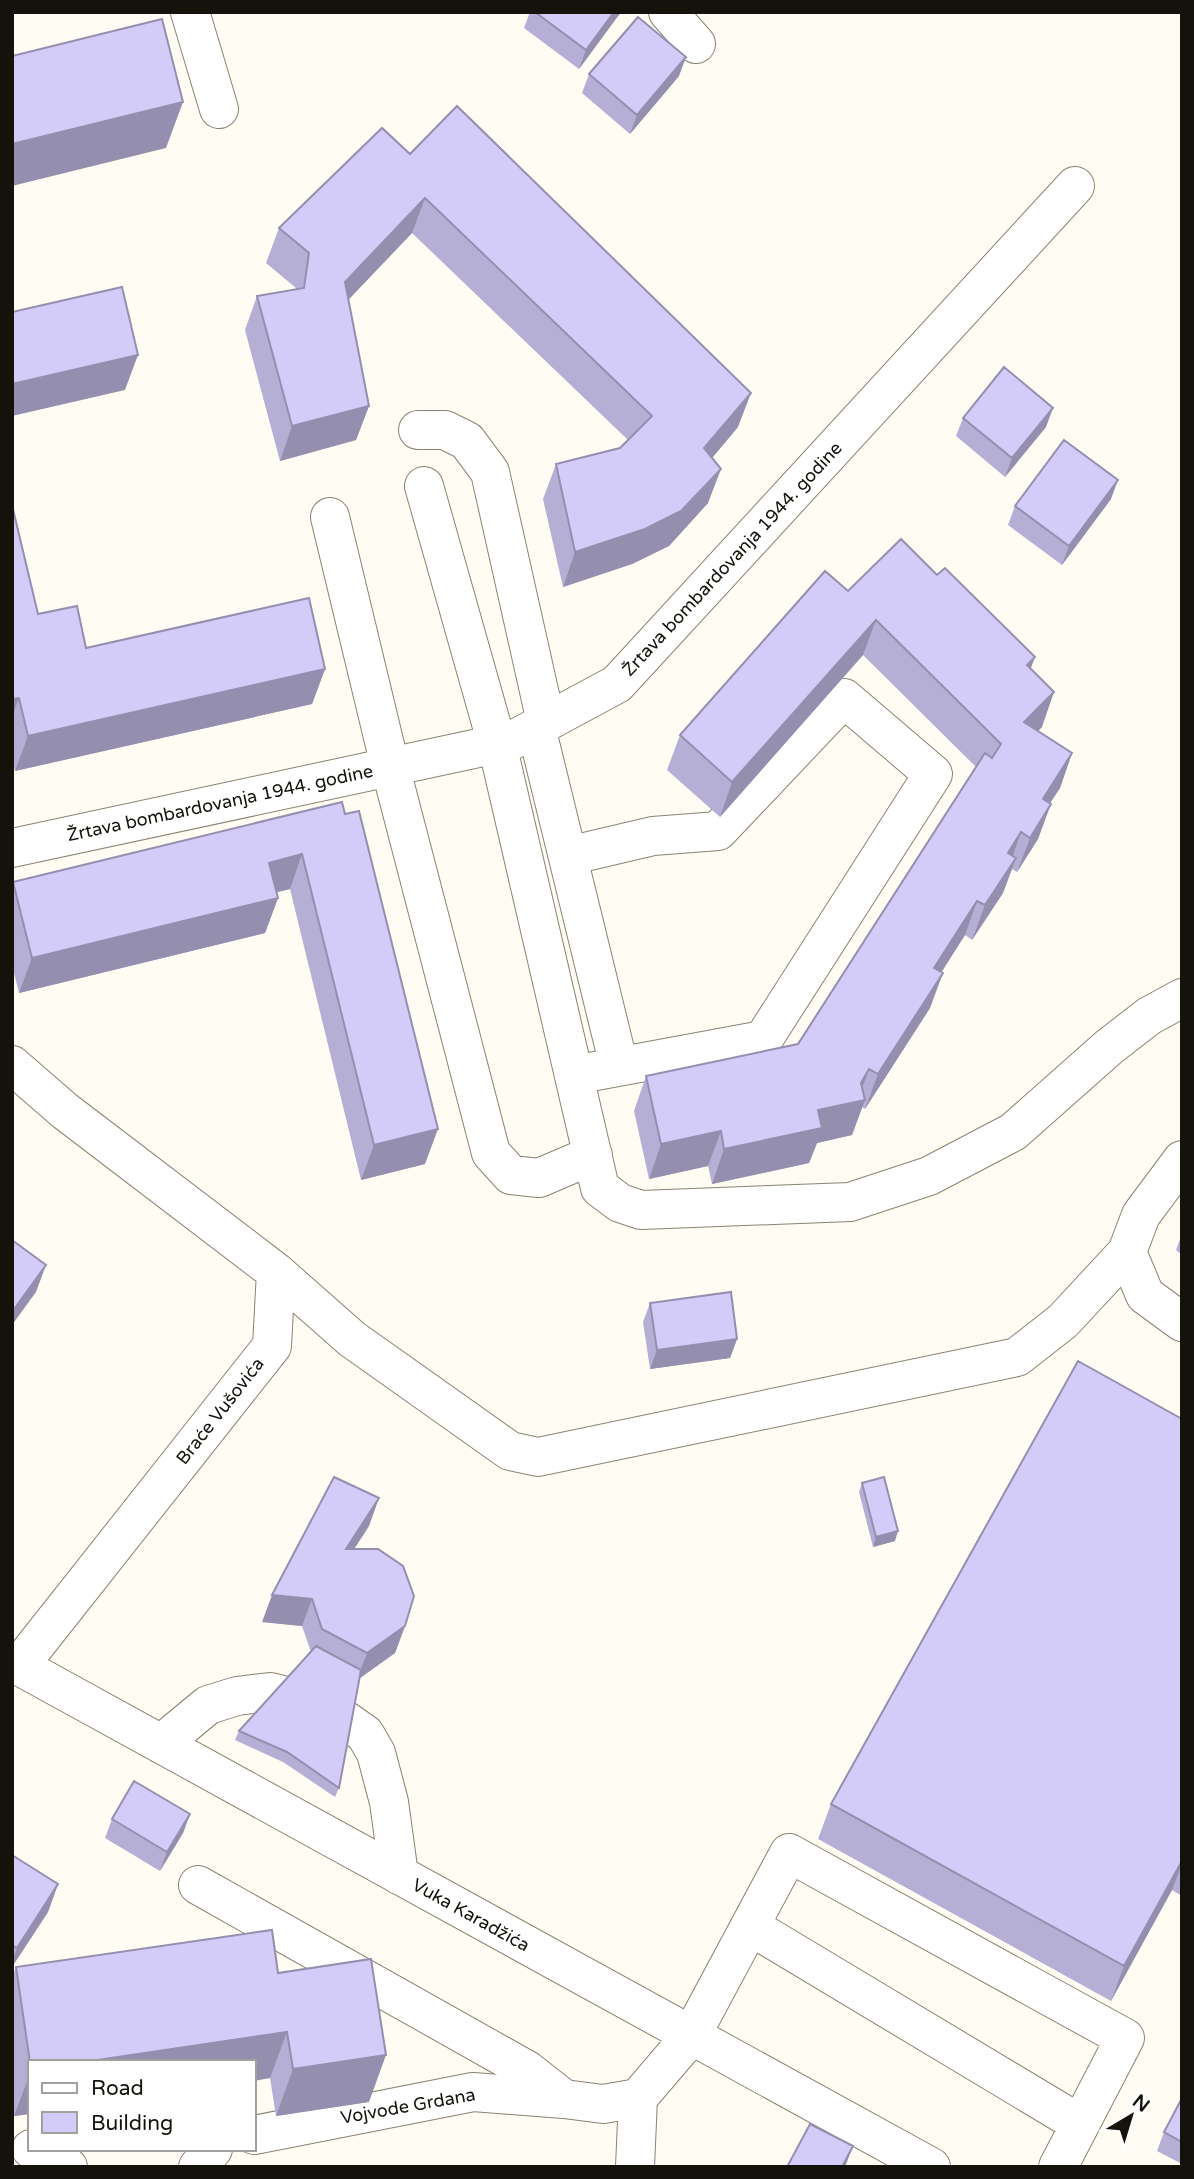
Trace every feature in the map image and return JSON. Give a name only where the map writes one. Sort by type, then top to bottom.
[{"type":"street","points":[[190,12],[219,109]]},
{"type":"street","points":[[668,12],[696,44]]},
{"type":"street","name":"Žrtava bombardovanja 1944. godine","points":[[12,848],[511,741],[617,684],[1075,186]]},
{"type":"street","points":[[418,430],[445,429],[467,441],[490,472],[568,856],[619,1066]]},
{"type":"street","points":[[424,486],[498,744],[600,1188],[620,1203],[640,1210],[850,1202],[929,1176],[1013,1132],[1109,1046],[1149,1016],[1182,998]]},
{"type":"street","points":[[330,517],[390,766],[491,1153],[511,1175],[539,1178],[593,1155]]},
{"type":"street","points":[[568,856],[653,836],[718,831],[844,698],[933,774],[762,1040],[574,1075]]},
{"type":"street","points":[[12,1065],[65,1111],[276,1272],[352,1339],[510,1451],[538,1457],[1017,1357],[1063,1321],[1127,1252],[1141,1215],[1182,1160]]},
{"type":"street","points":[[1127,1252],[1145,1295],[1182,1322]]},
{"type":"street","name":"Braće Vušovića","points":[[15,1664],[272,1346],[276,1272]]},
{"type":"street","name":"Vuka Karadžića","points":[[15,1664],[931,2167]]},
{"type":"street","points":[[161,1744],[208,1705],[236,1696],[270,1692],[318,1704],[365,1734],[376,1753],[389,1802],[399,1875]]},
{"type":"street","points":[[635,2167],[638,2098],[691,2036],[789,1853],[1125,2038],[1058,2167]]},
{"type":"street","points":[[198,1885],[527,2070],[564,2099]]},
{"type":"street","points":[[750,1926],[1080,2124]]},
{"type":"street","name":"Vojvode Grdana","points":[[256,2135],[473,2092],[603,2104],[638,2098]]},
{"type":"street","points":[[12,2141],[28,2148]]},
{"type":"street","points":[[34,2151],[68,2167]]},
{"type":"street","points":[[198,2167],[212,2151]]},
{"type":"building","points":[[535,12],[614,12],[586,50]]},
{"type":"building","points":[[638,17],[686,57],[637,115],[589,74]]},
{"type":"building","points":[[162,19],[183,102],[12,144],[12,56]]},
{"type":"building","points":[[457,106],[751,393],[704,448],[721,469],[681,511],[645,529],[575,552],[556,464],[620,448],[652,416],[425,198],[345,282],[369,406],[292,426],[257,296],[304,288],[309,253],[279,228],[382,128],[410,154]]},
{"type":"building","points":[[122,287],[138,355],[12,384],[12,312]]},
{"type":"building","points":[[1004,367],[1053,408],[1012,458],[963,418]]},
{"type":"building","points":[[1064,440],[1118,480],[1069,546],[1015,506]]},
{"type":"building","points":[[12,505],[38,614],[77,606],[86,648],[309,598],[325,669],[28,736],[19,698],[12,699]]},
{"type":"building","points":[[901,539],[937,575],[945,568],[1035,657],[1027,665],[1054,692],[1024,722],[1072,753],[1043,799],[1051,804],[1030,838],[1021,832],[1008,853],[1016,858],[985,905],[977,901],[934,968],[943,973],[878,1074],[869,1069],[861,1083],[865,1100],[818,1110],[822,1128],[724,1149],[721,1131],[661,1144],[646,1076],[798,1044],[985,753],[992,758],[1001,744],[876,620],[732,782],[680,735],[825,571],[848,591]]},
{"type":"building","points":[[342,802],[345,814],[359,811],[438,1129],[374,1145],[302,854],[269,863],[278,898],[32,958],[13,882]]},
{"type":"building","points":[[12,1240],[46,1265],[12,1312]]},
{"type":"building","points":[[731,1292],[737,1339],[657,1350],[650,1303]]},
{"type":"building","points":[[1078,1361],[1182,1419],[1182,1861],[1124,1966],[831,1804]]},
{"type":"building","points":[[334,1477],[379,1498],[346,1549],[378,1549],[403,1566],[414,1596],[405,1626],[367,1653],[322,1629],[312,1599],[272,1595]]},
{"type":"building","points":[[884,1477],[898,1531],[876,1537],[862,1483]]},
{"type":"building","points":[[316,1646],[361,1670],[339,1788],[287,1752],[239,1731]]},
{"type":"building","points":[[134,1781],[190,1814],[167,1852],[112,1819]]},
{"type":"building","points":[[12,1855],[58,1884],[17,1948],[12,1945]]},
{"type":"building","points":[[272,1930],[278,1973],[371,1959],[386,2055],[293,2069],[287,2032],[98,2060],[30,2060],[16,1967]]},
{"type":"building","points":[[1182,2098],[1182,2142],[1164,2132]]},
{"type":"building","points":[[810,2124],[853,2146],[842,2167],[787,2167]]}]
